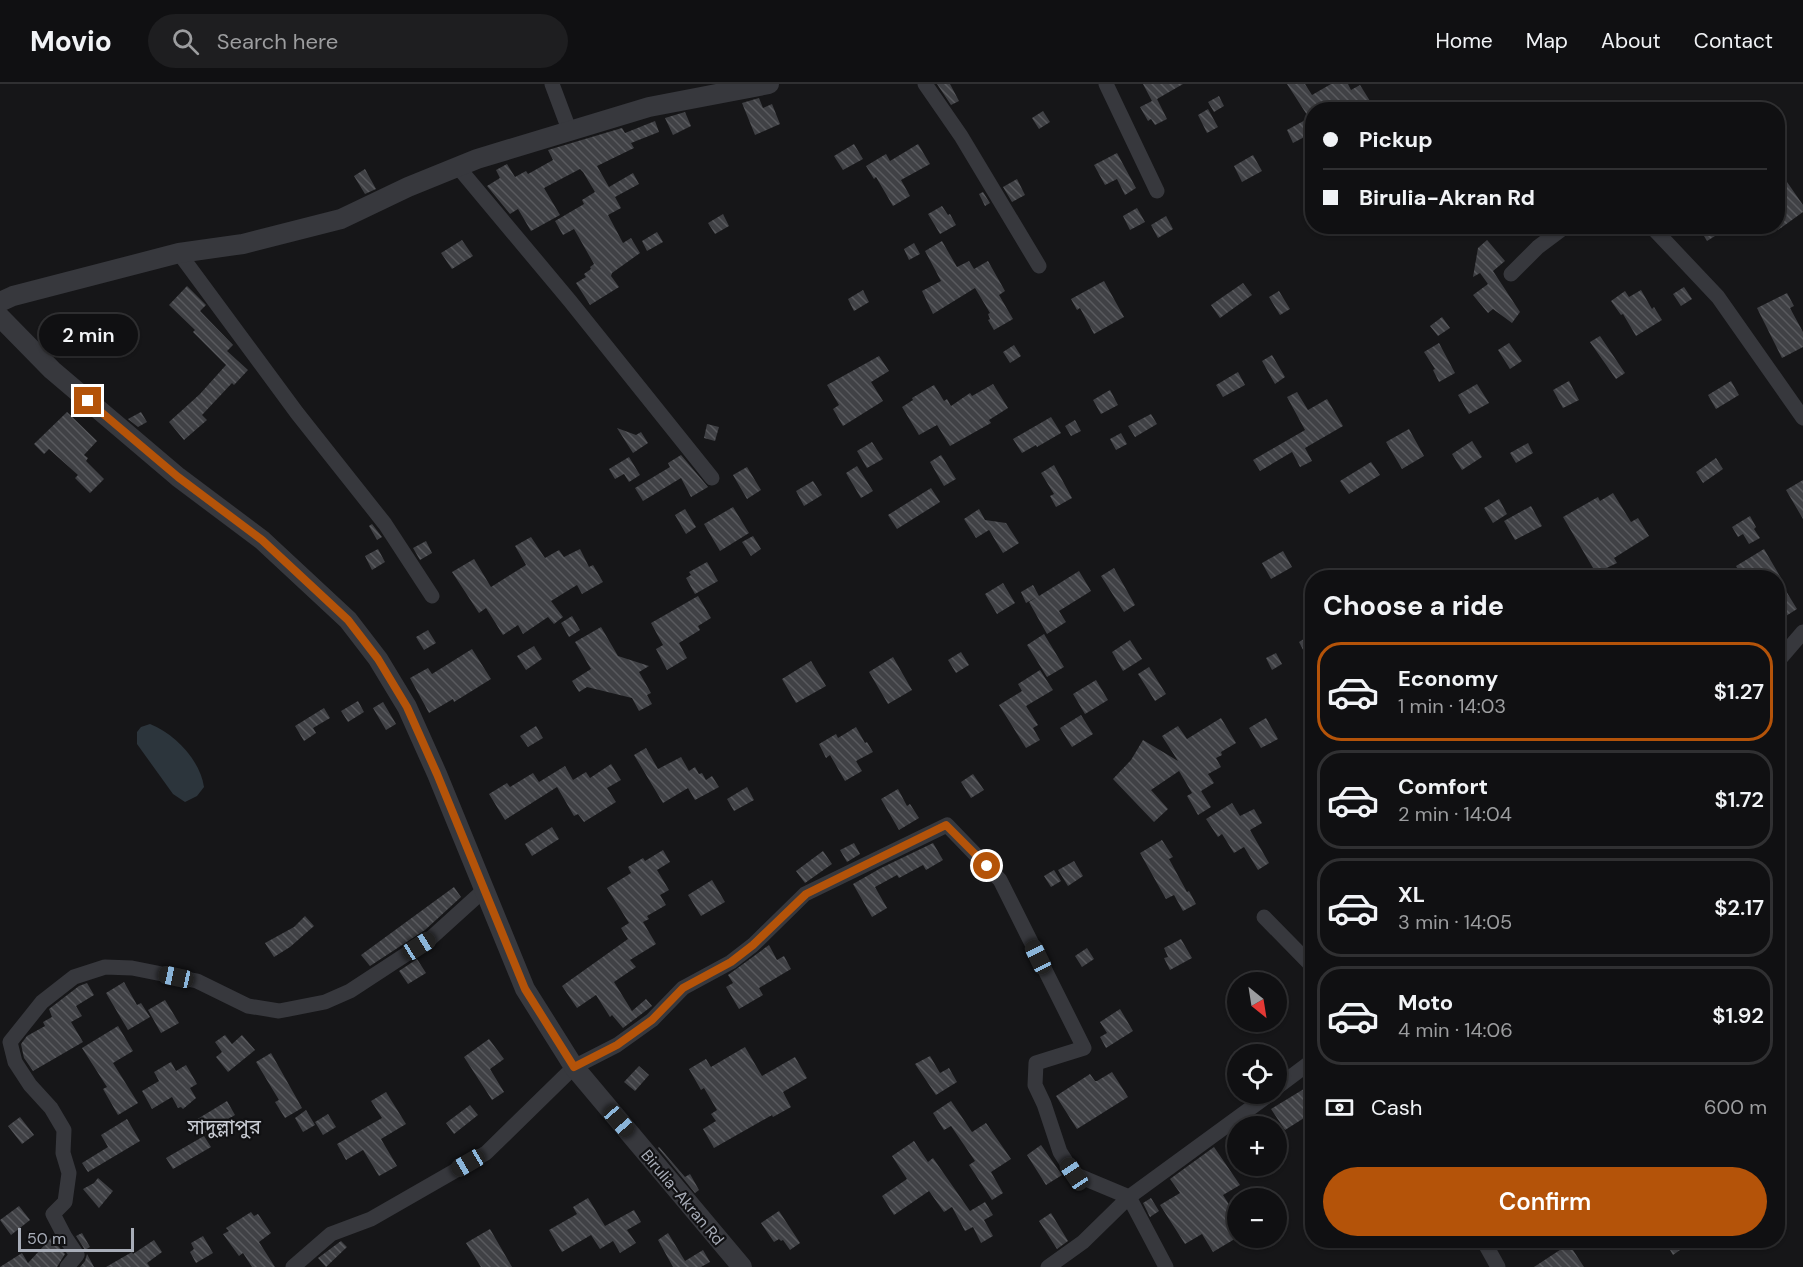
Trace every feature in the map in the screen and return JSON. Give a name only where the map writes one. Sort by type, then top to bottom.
[{"type":"street","points":[[552,84],[570,132]]},
{"type":"street","points":[[0,302],[13,296],[179,254],[243,244],[341,219],[408,187],[458,167],[649,107],[770,84]]},
{"type":"street","points":[[926,84],[961,136],[1039,266]]},
{"type":"street","points":[[1106,84],[1157,191]]},
{"type":"street","points":[[458,167],[570,301],[712,478]]},
{"type":"street","points":[[1511,274],[1538,247],[1555,234]]},
{"type":"street","points":[[1659,234],[1718,297],[1803,417]]},
{"type":"street","points":[[179,254],[297,413],[385,524],[432,596]]},
{"type":"street","name":"Birulia-Akran Rd","points":[[0,316],[52,370],[178,477],[262,540],[348,620],[378,659],[407,707],[525,989],[574,1067],[742,1267]]},
{"type":"street","points":[[1785,653],[1803,632]]},
{"type":"street","points":[[293,1267],[331,1234],[371,1219],[486,1153],[574,1067],[617,1045],[652,1020],[683,988],[731,962],[753,945],[806,894],[946,825],[1000,880],[1084,1048],[1036,1063],[1035,1085],[1060,1152],[1074,1174],[1129,1197],[1166,1267]]},
{"type":"street","points":[[67,1267],[78,1255],[53,1214],[65,1202],[69,1173],[63,1153],[64,1130],[51,1108],[30,1085],[15,1062],[10,1042],[42,1002],[74,977],[105,968],[132,968],[197,981],[248,1006],[279,1011],[325,1002],[350,991],[431,938],[484,890]]},
{"type":"street","points":[[1264,917],[1305,959]]},
{"type":"street","points":[[1287,1080],[1305,1066]]},
{"type":"street","points":[[1048,1267],[1083,1242],[1129,1197],[1256,1104]]},
{"type":"street","points":[[1487,1248],[1498,1267]]},
{"type":"shaded area","points":[[150,724],[177,741],[192,758],[202,777],[204,787],[197,796],[185,802],[173,794],[137,744],[137,732],[141,727]]},
{"type":"building","points":[[937,84],[950,84],[959,101],[951,105]]},
{"type":"building","points":[[1143,84],[1183,84],[1157,99],[1167,119],[1155,125],[1151,119],[1148,121],[1140,107],[1152,101]]},
{"type":"building","points":[[1287,84],[1305,84],[1312,95],[1331,84],[1348,84],[1351,90],[1360,85],[1370,101],[1305,102],[1305,112]]},
{"type":"building","points":[[1219,96],[1224,106],[1214,112],[1208,102]]},
{"type":"building","points":[[759,98],[763,108],[772,104],[780,124],[755,135],[742,103]]},
{"type":"building","points":[[1208,109],[1218,127],[1207,133],[1198,115]]},
{"type":"building","points":[[1043,111],[1050,122],[1039,129],[1032,118]]},
{"type":"building","points":[[685,112],[691,126],[673,135],[665,118]]},
{"type":"building","points":[[1305,120],[1305,137],[1293,143],[1287,130]]},
{"type":"building","points":[[655,121],[659,132],[631,143],[634,148],[597,166],[609,187],[633,173],[639,184],[615,197],[621,208],[608,215],[623,243],[631,238],[640,253],[612,273],[611,276],[619,287],[590,305],[576,283],[586,277],[584,274],[594,264],[574,229],[563,235],[555,221],[584,204],[582,200],[595,192],[583,172],[580,169],[544,188],[560,215],[531,231],[518,209],[510,214],[487,186],[500,178],[496,170],[507,164],[515,177],[526,171],[528,174],[553,160],[548,150],[622,128],[625,133]]},
{"type":"building","points":[[854,144],[863,159],[843,170],[834,156]]},
{"type":"building","points":[[918,144],[930,164],[901,180],[910,196],[893,206],[876,177],[874,179],[866,166],[886,154],[890,161]]},
{"type":"building","points":[[1117,153],[1136,188],[1125,195],[1117,179],[1105,185],[1094,165]]},
{"type":"building","points":[[1253,155],[1262,171],[1242,182],[1234,166]]},
{"type":"building","points":[[365,169],[376,189],[365,194],[354,176]]},
{"type":"building","points":[[1017,179],[1025,195],[1012,202],[1003,187]]},
{"type":"building","points":[[1785,179],[1803,205],[1803,212],[1785,225]]},
{"type":"building","points":[[983,192],[990,203],[985,206],[979,194]]},
{"type":"building","points":[[942,206],[956,225],[940,234],[928,214]]},
{"type":"building","points":[[1137,208],[1145,222],[1130,230],[1123,216]]},
{"type":"building","points":[[723,214],[729,226],[715,234],[708,223]]},
{"type":"building","points":[[1166,216],[1173,229],[1158,238],[1151,225]]},
{"type":"building","points":[[657,232],[663,242],[647,251],[642,241]]},
{"type":"building","points":[[1703,234],[1718,234],[1707,241]]},
{"type":"building","points":[[462,240],[473,256],[452,269],[441,253]]},
{"type":"building","points":[[1487,240],[1505,261],[1493,271],[1520,312],[1512,323],[1493,309],[1488,313],[1473,295],[1488,284],[1480,273],[1473,277],[1478,248]]},
{"type":"building","points":[[942,241],[957,267],[969,261],[974,269],[988,261],[1005,291],[999,295],[1013,319],[994,330],[988,320],[990,313],[975,288],[933,314],[922,291],[941,281],[925,251]]},
{"type":"building","points":[[914,243],[920,254],[909,260],[904,249]]},
{"type":"building","points":[[1104,281],[1124,317],[1094,334],[1080,308],[1077,310],[1071,299]]},
{"type":"building","points":[[1243,283],[1252,295],[1220,318],[1211,305]]},
{"type":"building","points":[[187,286],[206,305],[200,311],[233,345],[227,351],[248,370],[234,385],[232,383],[202,415],[207,420],[184,440],[169,422],[200,394],[226,365],[169,305]]},
{"type":"building","points":[[1684,287],[1692,299],[1681,306],[1673,294]]},
{"type":"building","points":[[863,290],[869,302],[854,311],[848,299]]},
{"type":"building","points":[[1641,290],[1652,309],[1654,307],[1662,320],[1636,336],[1623,314],[1621,315],[1611,301],[1625,291],[1629,297]]},
{"type":"building","points":[[1279,291],[1290,309],[1280,315],[1269,297]]},
{"type":"building","points":[[1787,293],[1794,306],[1790,308],[1803,332],[1803,347],[1782,358],[1757,308]]},
{"type":"building","points":[[1442,317],[1450,328],[1438,336],[1430,326]]},
{"type":"building","points":[[1600,336],[1625,373],[1616,379],[1590,342]]},
{"type":"building","points":[[1439,343],[1455,373],[1439,382],[1433,370],[1435,369],[1424,352]]},
{"type":"building","points":[[1509,343],[1522,361],[1510,369],[1498,350]]},
{"type":"building","points":[[1014,345],[1021,356],[1010,363],[1003,352]]},
{"type":"building","points":[[1272,355],[1285,377],[1275,384],[1262,361]]},
{"type":"building","points":[[879,356],[889,371],[871,382],[883,401],[843,426],[833,409],[839,405],[827,385]]},
{"type":"building","points":[[1238,372],[1245,385],[1223,397],[1216,385]]},
{"type":"building","points":[[1569,381],[1579,400],[1563,408],[1553,390]]},
{"type":"building","points":[[1731,381],[1739,395],[1716,409],[1708,395]]},
{"type":"building","points":[[993,384],[1008,408],[989,420],[991,423],[950,446],[937,425],[919,435],[902,407],[934,385],[944,401],[947,399],[951,406],[970,393],[972,396]]},
{"type":"building","points":[[1477,384],[1489,403],[1469,414],[1458,395]]},
{"type":"building","points":[[1110,390],[1118,405],[1101,414],[1093,400]]},
{"type":"building","points":[[1297,392],[1308,410],[1327,399],[1343,426],[1305,448],[1312,461],[1300,467],[1292,452],[1260,471],[1253,460],[1305,430],[1287,397]]},
{"type":"building","points":[[67,412],[97,441],[84,455],[88,458],[86,461],[104,479],[90,493],[75,478],[78,475],[49,449],[44,454],[34,444]]},
{"type":"building","points":[[141,412],[147,422],[138,427],[128,419]]},
{"type":"building","points":[[1151,414],[1157,424],[1135,437],[1128,426]]},
{"type":"building","points":[[1051,417],[1061,433],[1022,453],[1013,439]]},
{"type":"building","points":[[1075,420],[1081,431],[1071,436],[1065,426]]},
{"type":"building","points":[[707,424],[719,427],[715,441],[704,438]]},
{"type":"building","points":[[617,428],[636,435],[641,432],[648,443],[633,453]]},
{"type":"building","points":[[1409,429],[1424,456],[1402,469],[1386,442]]},
{"type":"building","points":[[1121,433],[1127,444],[1116,450],[1110,439]]},
{"type":"building","points":[[1472,441],[1482,457],[1462,470],[1452,454]]},
{"type":"building","points":[[872,442],[883,459],[867,468],[857,451]]},
{"type":"building","points":[[1528,443],[1533,453],[1516,463],[1510,453]]},
{"type":"building","points":[[681,455],[708,487],[691,497],[681,478],[643,501],[635,488],[670,467],[668,463]]},
{"type":"building","points":[[941,455],[956,479],[944,486],[930,462]]},
{"type":"building","points":[[629,457],[640,475],[629,482],[624,474],[615,479],[609,469]]},
{"type":"building","points":[[1716,458],[1723,469],[1703,483],[1696,472]]},
{"type":"building","points":[[1371,462],[1380,475],[1349,494],[1340,481]]},
{"type":"building","points":[[1054,465],[1072,498],[1056,507],[1050,496],[1054,494],[1041,473]]},
{"type":"building","points":[[857,466],[873,491],[861,498],[846,473]]},
{"type":"building","points":[[747,467],[761,490],[747,499],[733,475]]},
{"type":"building","points":[[1803,480],[1803,519],[1786,490]]},
{"type":"building","points":[[813,481],[822,495],[804,506],[796,491]]},
{"type":"building","points":[[931,488],[940,502],[897,529],[888,515]]},
{"type":"building","points":[[1613,493],[1631,522],[1638,518],[1649,536],[1614,558],[1617,563],[1602,570],[1594,570],[1563,517],[1598,497],[1600,501]]},
{"type":"building","points":[[1499,499],[1507,514],[1493,523],[1484,508]]},
{"type":"building","points":[[1531,506],[1542,526],[1515,540],[1504,521]]},
{"type":"building","points":[[733,507],[749,533],[720,551],[704,524]]},
{"type":"building","points":[[685,509],[696,527],[686,534],[675,515]]},
{"type":"building","points":[[979,509],[985,520],[1006,523],[1019,543],[1003,553],[989,530],[976,538],[964,519]]},
{"type":"building","points":[[1750,516],[1760,538],[1749,544],[1743,534],[1738,537],[1732,527]]},
{"type":"building","points":[[372,524],[382,537],[377,540],[369,526]]},
{"type":"building","points":[[753,536],[761,549],[751,556],[742,542]]},
{"type":"building","points":[[531,537],[545,558],[559,550],[564,557],[580,549],[589,567],[593,565],[603,582],[582,594],[577,585],[551,601],[563,617],[554,624],[548,617],[523,634],[518,625],[503,635],[486,608],[479,613],[452,572],[474,559],[491,587],[526,565],[515,546]]},
{"type":"building","points":[[426,541],[432,553],[420,560],[413,548]]},
{"type":"building","points":[[378,549],[385,562],[372,570],[365,556]]},
{"type":"building","points":[[1764,549],[1776,570],[1738,570],[1736,566]]},
{"type":"building","points":[[1283,551],[1292,567],[1271,579],[1262,563]]},
{"type":"building","points":[[707,562],[718,581],[695,594],[686,578],[691,575],[689,572]]},
{"type":"building","points":[[1114,568],[1135,605],[1124,612],[1101,576]]},
{"type":"building","points":[[1079,571],[1091,591],[1059,611],[1066,622],[1047,634],[1029,602],[1037,597],[1026,603],[1021,592],[1033,585],[1039,596]]},
{"type":"building","points":[[1003,583],[1015,603],[997,614],[985,594]]},
{"type":"building","points":[[1785,589],[1797,609],[1785,617]]},
{"type":"building","points":[[698,596],[711,618],[698,626],[700,630],[679,643],[687,658],[667,670],[656,649],[663,645],[651,623]]},
{"type":"building","points":[[572,616],[580,630],[569,637],[561,623]]},
{"type":"building","points":[[601,627],[618,656],[649,666],[639,672],[651,693],[647,695],[652,704],[639,711],[632,698],[587,687],[579,692],[572,681],[591,669],[575,642]]},
{"type":"building","points":[[428,630],[436,643],[424,650],[416,637]]},
{"type":"building","points":[[1044,634],[1064,667],[1047,677],[1027,645]]},
{"type":"building","points":[[1305,638],[1305,654],[1299,642]]},
{"type":"building","points":[[1130,640],[1142,659],[1123,671],[1112,652]]},
{"type":"building","points":[[534,646],[542,659],[526,670],[517,656]]},
{"type":"building","points":[[472,649],[491,679],[454,702],[453,699],[429,713],[410,678],[428,668],[432,674]]},
{"type":"building","points":[[961,652],[969,665],[956,673],[948,660]]},
{"type":"building","points":[[1276,653],[1282,664],[1272,670],[1266,658]]},
{"type":"building","points":[[893,657],[912,690],[888,704],[869,672]]},
{"type":"building","points":[[811,661],[826,686],[796,703],[782,679]]},
{"type":"building","points":[[1149,667],[1166,694],[1155,701],[1138,674]]},
{"type":"building","points":[[1040,670],[1053,690],[1026,706],[1038,725],[1033,728],[1040,740],[1026,748],[999,705],[1022,691],[1018,684]]},
{"type":"building","points":[[1096,680],[1108,700],[1085,714],[1073,694]]},
{"type":"building","points":[[358,701],[364,712],[348,722],[341,711]]},
{"type":"building","points":[[383,702],[396,724],[386,730],[373,708]]},
{"type":"building","points":[[324,708],[330,718],[313,728],[316,733],[304,741],[295,726]]},
{"type":"building","points":[[1081,715],[1093,734],[1072,747],[1060,728]]},
{"type":"building","points":[[1221,718],[1236,743],[1216,758],[1221,767],[1208,774],[1214,783],[1201,791],[1211,807],[1198,815],[1187,796],[1192,793],[1179,771],[1151,790],[1168,809],[1154,822],[1113,779],[1131,760],[1143,740],[1178,761],[1162,736],[1178,726],[1187,739]]},
{"type":"building","points":[[1266,718],[1278,739],[1261,748],[1249,728]]},
{"type":"building","points":[[536,726],[543,738],[528,747],[520,736]]},
{"type":"building","points":[[856,727],[873,752],[856,761],[862,771],[845,781],[830,755],[826,758],[819,744],[836,734],[838,738]]},
{"type":"building","points":[[646,748],[658,769],[681,757],[689,771],[695,767],[706,780],[712,776],[719,787],[695,800],[688,788],[663,803],[634,755]]},
{"type":"building","points":[[611,764],[621,780],[607,788],[616,802],[584,822],[578,814],[574,816],[557,787],[505,820],[489,794],[507,783],[510,787],[533,773],[539,782],[565,766],[573,780],[586,772],[590,778]]},
{"type":"building","points":[[973,774],[984,790],[971,798],[961,782]]},
{"type":"building","points":[[747,787],[754,800],[734,811],[727,799]]},
{"type":"building","points":[[898,789],[907,806],[910,804],[919,818],[899,830],[881,799]]},
{"type":"building","points":[[1232,803],[1240,816],[1254,809],[1262,823],[1250,830],[1269,863],[1258,870],[1244,847],[1234,853],[1222,834],[1218,837],[1206,819]]},
{"type":"building","points":[[552,827],[559,839],[532,856],[525,844]]},
{"type":"building","points":[[1162,840],[1173,857],[1169,859],[1196,904],[1183,911],[1174,895],[1166,899],[1140,853]]},
{"type":"building","points":[[854,843],[860,854],[847,862],[840,850]]},
{"type":"building","points":[[933,843],[943,860],[926,870],[923,865],[899,878],[897,875],[875,887],[887,908],[872,917],[853,884]]},
{"type":"building","points":[[663,850],[670,862],[657,870],[669,890],[660,895],[666,905],[647,916],[649,919],[643,922],[656,944],[630,960],[636,967],[614,982],[632,1011],[646,999],[652,1006],[623,1028],[612,1015],[610,1017],[596,995],[577,1008],[562,986],[628,939],[621,928],[629,923],[607,888],[631,873],[628,867],[643,858],[645,861]]},
{"type":"building","points":[[823,851],[832,864],[805,883],[796,871]]},
{"type":"building","points":[[1074,861],[1083,876],[1068,886],[1058,870]]},
{"type":"building","points":[[1054,870],[1061,881],[1051,887],[1044,876]]},
{"type":"building","points":[[712,880],[725,902],[701,916],[688,895]]},
{"type":"building","points":[[454,887],[461,897],[425,930],[370,966],[361,955]]},
{"type":"building","points":[[305,916],[314,926],[290,947],[274,957],[265,943],[294,927]]},
{"type":"building","points":[[1181,939],[1192,958],[1170,970],[1164,958],[1168,957],[1164,948]]},
{"type":"building","points":[[769,945],[777,960],[784,956],[791,969],[759,988],[763,995],[739,1009],[726,987],[733,983],[728,975]]},
{"type":"building","points":[[1087,948],[1094,959],[1082,967],[1075,956]]},
{"type":"building","points":[[417,959],[426,973],[408,984],[399,971]]},
{"type":"building","points":[[124,982],[137,1005],[141,1003],[150,1017],[128,1030],[106,993]]},
{"type":"building","points":[[87,983],[94,995],[76,1006],[82,1016],[71,1022],[83,1042],[33,1071],[24,1058],[21,1044],[27,1036],[45,1026],[43,1022],[52,1017],[49,1009],[79,986]]},
{"type":"building","points":[[165,1000],[179,1023],[161,1033],[148,1010]]},
{"type":"building","points":[[1120,1009],[1133,1031],[1106,1048],[1100,1037],[1107,1033],[1100,1022]]},
{"type":"building","points":[[118,1026],[133,1051],[113,1063],[138,1103],[118,1115],[103,1089],[107,1087],[82,1048]]},
{"type":"building","points":[[225,1035],[232,1044],[242,1035],[255,1050],[228,1072],[216,1057],[222,1052],[215,1042]]},
{"type":"building","points":[[489,1039],[504,1059],[490,1069],[504,1092],[492,1100],[464,1057]]},
{"type":"building","points":[[745,1047],[762,1076],[795,1057],[807,1078],[783,1092],[791,1107],[773,1117],[772,1115],[714,1148],[703,1129],[716,1121],[711,1114],[717,1110],[704,1088],[701,1090],[689,1069],[706,1059],[711,1067]]},
{"type":"building","points":[[271,1053],[302,1108],[285,1118],[275,1102],[279,1100],[256,1062]]},
{"type":"building","points":[[930,1056],[940,1073],[949,1068],[957,1082],[936,1095],[915,1064]]},
{"type":"building","points":[[171,1062],[176,1071],[186,1065],[197,1084],[190,1088],[196,1098],[183,1109],[178,1108],[172,1097],[152,1109],[142,1091],[159,1081],[154,1072]]},
{"type":"building","points":[[639,1066],[649,1075],[635,1091],[624,1082]]},
{"type":"building","points":[[1112,1072],[1128,1097],[1077,1129],[1056,1096],[1090,1074],[1097,1081]]},
{"type":"building","points":[[1305,1088],[1305,1117],[1287,1129],[1287,1116],[1276,1116],[1271,1109],[1279,1104],[1287,1104],[1287,1099]]},
{"type":"building","points":[[386,1092],[406,1124],[381,1139],[397,1166],[379,1176],[363,1150],[346,1160],[337,1144],[382,1118],[371,1101]]},
{"type":"building","points":[[227,1101],[235,1115],[199,1136],[191,1123]]},
{"type":"building","points":[[951,1101],[972,1132],[986,1123],[1011,1159],[991,1172],[1003,1193],[992,1200],[969,1165],[975,1161],[951,1126],[944,1130],[933,1113]]},
{"type":"building","points":[[470,1105],[478,1115],[454,1134],[446,1123]]},
{"type":"building","points":[[306,1110],[315,1125],[303,1132],[295,1118]]},
{"type":"building","points":[[328,1114],[336,1127],[323,1135],[315,1122]]},
{"type":"building","points":[[20,1117],[34,1135],[22,1144],[8,1126]]},
{"type":"building","points":[[127,1119],[140,1141],[88,1172],[82,1163],[108,1147],[101,1135]]},
{"type":"building","points":[[204,1136],[211,1147],[173,1169],[166,1158]]},
{"type":"building","points":[[914,1141],[928,1162],[933,1158],[970,1211],[985,1202],[993,1215],[984,1220],[993,1236],[981,1243],[973,1227],[965,1231],[952,1207],[944,1212],[929,1191],[894,1215],[882,1196],[907,1179],[892,1156]]},
{"type":"building","points":[[1041,1145],[1062,1175],[1046,1185],[1027,1155]]},
{"type":"building","points":[[659,1147],[685,1177],[690,1174],[699,1190],[695,1193]]},
{"type":"building","points":[[1214,1147],[1227,1166],[1227,1176],[1234,1176],[1240,1185],[1227,1188],[1227,1193],[1223,1195],[1227,1201],[1227,1244],[1213,1252],[1202,1234],[1185,1244],[1160,1205],[1180,1193],[1170,1179]]},
{"type":"building","points":[[98,1178],[113,1191],[99,1208],[83,1189]]},
{"type":"building","points":[[588,1198],[605,1226],[634,1210],[641,1222],[627,1230],[636,1243],[620,1253],[613,1241],[600,1249],[591,1235],[562,1252],[549,1230],[577,1214],[573,1207]]},
{"type":"building","points":[[1151,1198],[1159,1211],[1150,1217],[1143,1203]]},
{"type":"building","points":[[19,1206],[30,1220],[11,1235],[0,1220]]},
{"type":"building","points":[[779,1211],[800,1243],[790,1250],[783,1240],[779,1239],[774,1242],[761,1223]]},
{"type":"building","points":[[251,1212],[254,1216],[258,1214],[271,1233],[259,1242],[275,1267],[252,1267],[243,1253],[239,1256],[223,1234],[229,1231],[226,1228]]},
{"type":"building","points":[[1051,1213],[1068,1241],[1057,1249],[1039,1221]]},
{"type":"building","points":[[490,1229],[512,1267],[481,1267],[466,1243]]},
{"type":"building","points":[[82,1233],[90,1247],[85,1250],[76,1236]]},
{"type":"building","points":[[668,1233],[685,1261],[703,1250],[710,1262],[701,1267],[673,1267],[658,1240]]},
{"type":"building","points":[[203,1236],[213,1253],[196,1263],[190,1252],[194,1249],[191,1243]]},
{"type":"building","points":[[51,1238],[65,1254],[57,1267],[0,1267],[22,1253],[28,1263]]},
{"type":"building","points":[[154,1240],[162,1252],[147,1263],[150,1267],[106,1267],[132,1252],[133,1254]]},
{"type":"building","points":[[341,1241],[347,1247],[326,1267],[318,1258]]},
{"type":"building","points":[[1563,1248],[1572,1248],[1584,1267],[1534,1267]]},
{"type":"building","points":[[1669,1248],[1683,1248],[1673,1255]]},
{"type":"building","points":[[87,1254],[94,1267],[80,1267],[85,1261]]},
{"type":"district","name":"সাদুল্লাপুর","points":[[224,1127]]},
{"type":"route","points":[[88,401],[178,477],[262,540],[348,620],[378,659],[407,707],[437,774],[525,989],[574,1067],[617,1045],[652,1020],[683,988],[731,962],[753,945],[806,894],[946,825],[987,866]]}]
